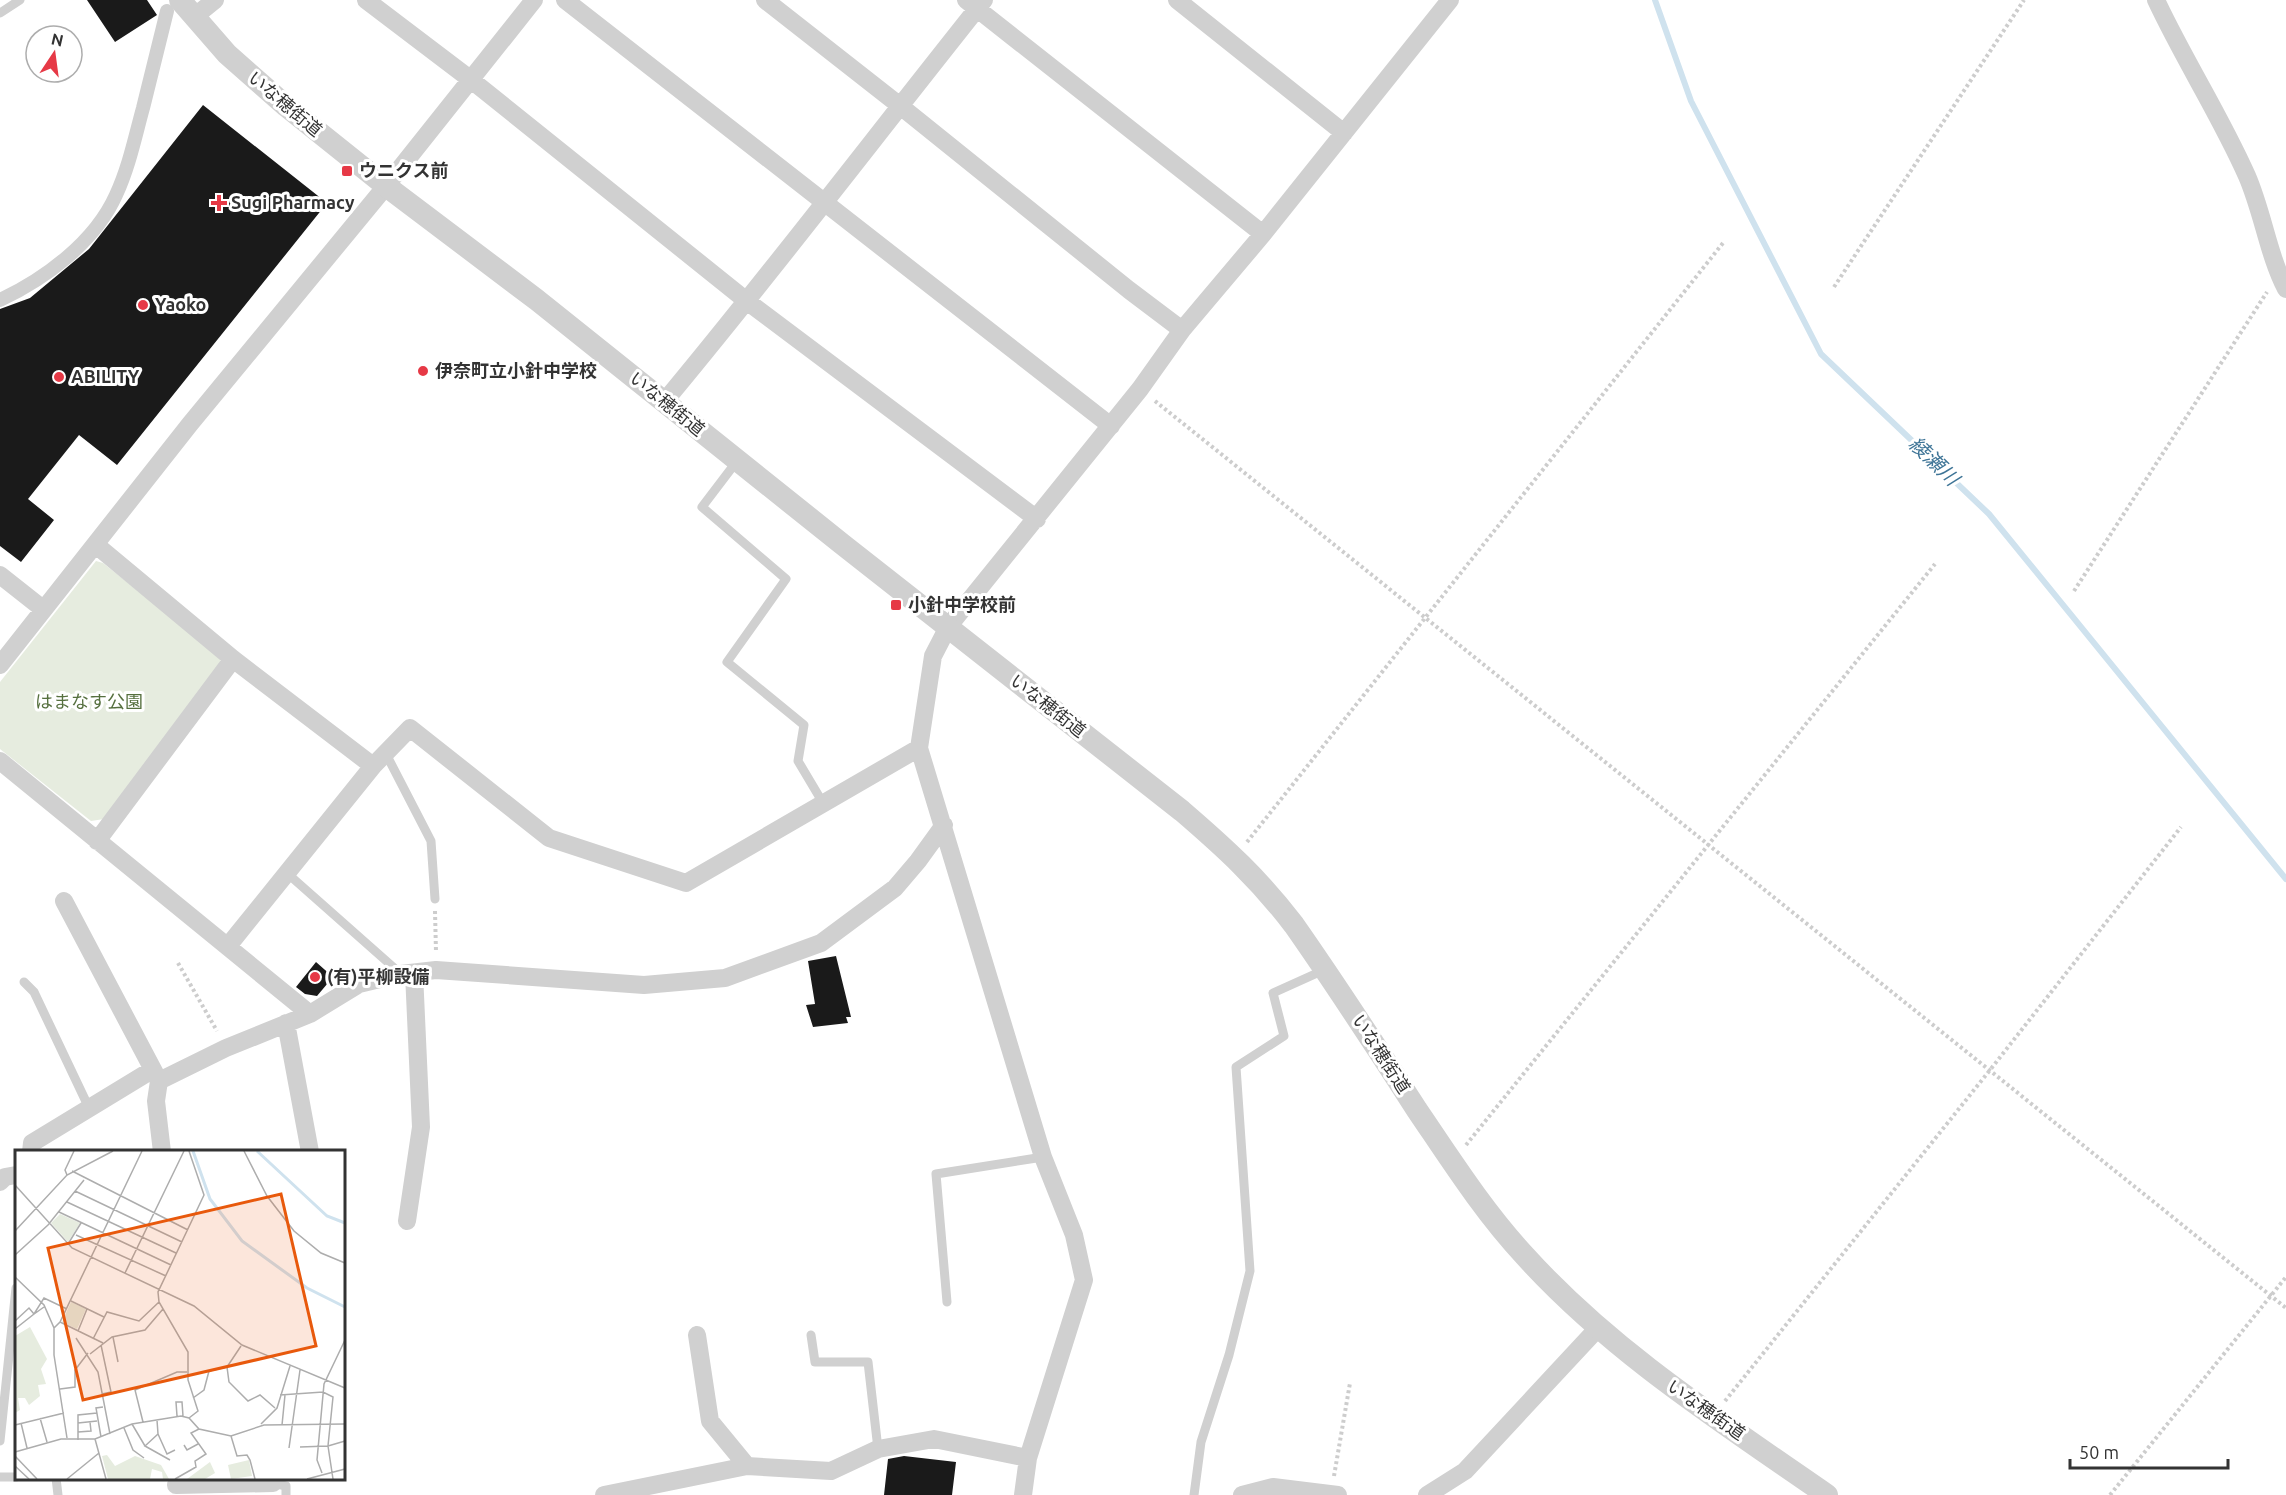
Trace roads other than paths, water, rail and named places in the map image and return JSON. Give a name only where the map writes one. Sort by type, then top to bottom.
[{"type":"street","points":[[0,300],[24,289],[59,265],[93,231],[115,197],[130,159],[180,9],[215,0]]},
{"type":"street","points":[[366,0],[470,79],[748,302],[1036,519]]},
{"type":"street","points":[[0,665],[190,424],[386,186],[534,0]]},
{"type":"street","points":[[565,0],[1111,426]]},
{"type":"street","points":[[765,0],[1182,330]]},
{"type":"street","points":[[1177,0],[1344,133]]},
{"type":"street","points":[[1023,1495],[1028,1458],[1084,1280],[1074,1235],[1043,1157],[919,748],[933,656],[948,627],[1111,426],[1182,330],[1263,234],[1450,0]]},
{"type":"street","points":[[2156,0],[2175,40],[2213,106],[2248,178],[2282,282]]},
{"type":"street","points":[[664,402],[748,302],[976,3],[1263,234]]},
{"type":"street","name":"いな穂街道","points":[[180,9],[254,80],[386,186],[537,300],[737,461],[1182,811],[1235,857],[1270,894],[1325,969],[1452,1162],[1523,1255],[1558,1292],[1648,1369],[1827,1495]]},
{"type":"street","points":[[96,545],[233,659],[379,759]]},
{"type":"street","points":[[0,575],[43,609]]},
{"type":"street","points":[[97,841],[233,659]]},
{"type":"street","points":[[228,946],[379,759],[410,728],[549,838],[686,883],[919,748]]},
{"type":"street","points":[[0,761],[310,1014]]},
{"type":"street","points":[[31,1150],[32,1143],[155,1076],[310,1014],[359,984],[408,973],[436,970],[644,985],[725,978],[821,943],[895,888],[944,825]]},
{"type":"street","points":[[64,901],[155,1076],[162,1150]]},
{"type":"street","points":[[406,1221],[421,1127],[408,973]]},
{"type":"street","points":[[286,1023],[310,1150]]},
{"type":"street","points":[[0,1182],[5,1177],[15,1174]]},
{"type":"street","points":[[1427,1495],[1465,1472],[1598,1328]]},
{"type":"street","points":[[697,1335],[710,1421],[747,1466]]},
{"type":"street","points":[[604,1495],[747,1466],[831,1471],[878,1449],[934,1438],[1028,1458]]},
{"type":"street","points":[[175,1486],[278,1485]]},
{"type":"street","points":[[1242,1495],[1273,1487],[1335,1495]]},
{"type":"lane","points":[[0,13],[20,0]]},
{"type":"lane","points":[[737,461],[702,507],[786,579],[727,662],[804,725],[798,761],[823,803]]},
{"type":"lane","points":[[379,759],[431,841],[435,898]]},
{"type":"lane","points":[[288,874],[408,973]]},
{"type":"lane","points":[[1194,1495],[1201,1443],[1229,1355],[1250,1271],[1236,1067],[1284,1036],[1273,993],[1325,969]]},
{"type":"lane","points":[[24,982],[34,993],[90,1110]]},
{"type":"lane","points":[[947,1302],[936,1174],[1043,1157]]},
{"type":"lane","points":[[0,1441],[15,1298]]},
{"type":"lane","points":[[811,1335],[815,1362],[868,1362],[878,1449]]},
{"type":"waterway","name":"綾瀬川","points":[[1655,0],[1691,101],[1821,354],[1989,514],[2286,879]]},
{"type":"place","name":"ウニクス前","points":[[347,171]]},
{"type":"place","name":"Sugi Pharmacy","points":[[219,203]]},
{"type":"place","name":"Yaoko","points":[[143,305]]},
{"type":"place","name":"伊奈町立小針中学校","points":[[423,371]]},
{"type":"place","name":"ABILITY","points":[[59,377]]},
{"type":"place","name":"小針中学校前","points":[[896,605]]},
{"type":"place","name":"(有)平柳設備","points":[[315,977]]},
{"type":"park label","name":"はまなす公園","points":[[89,702]]}]
